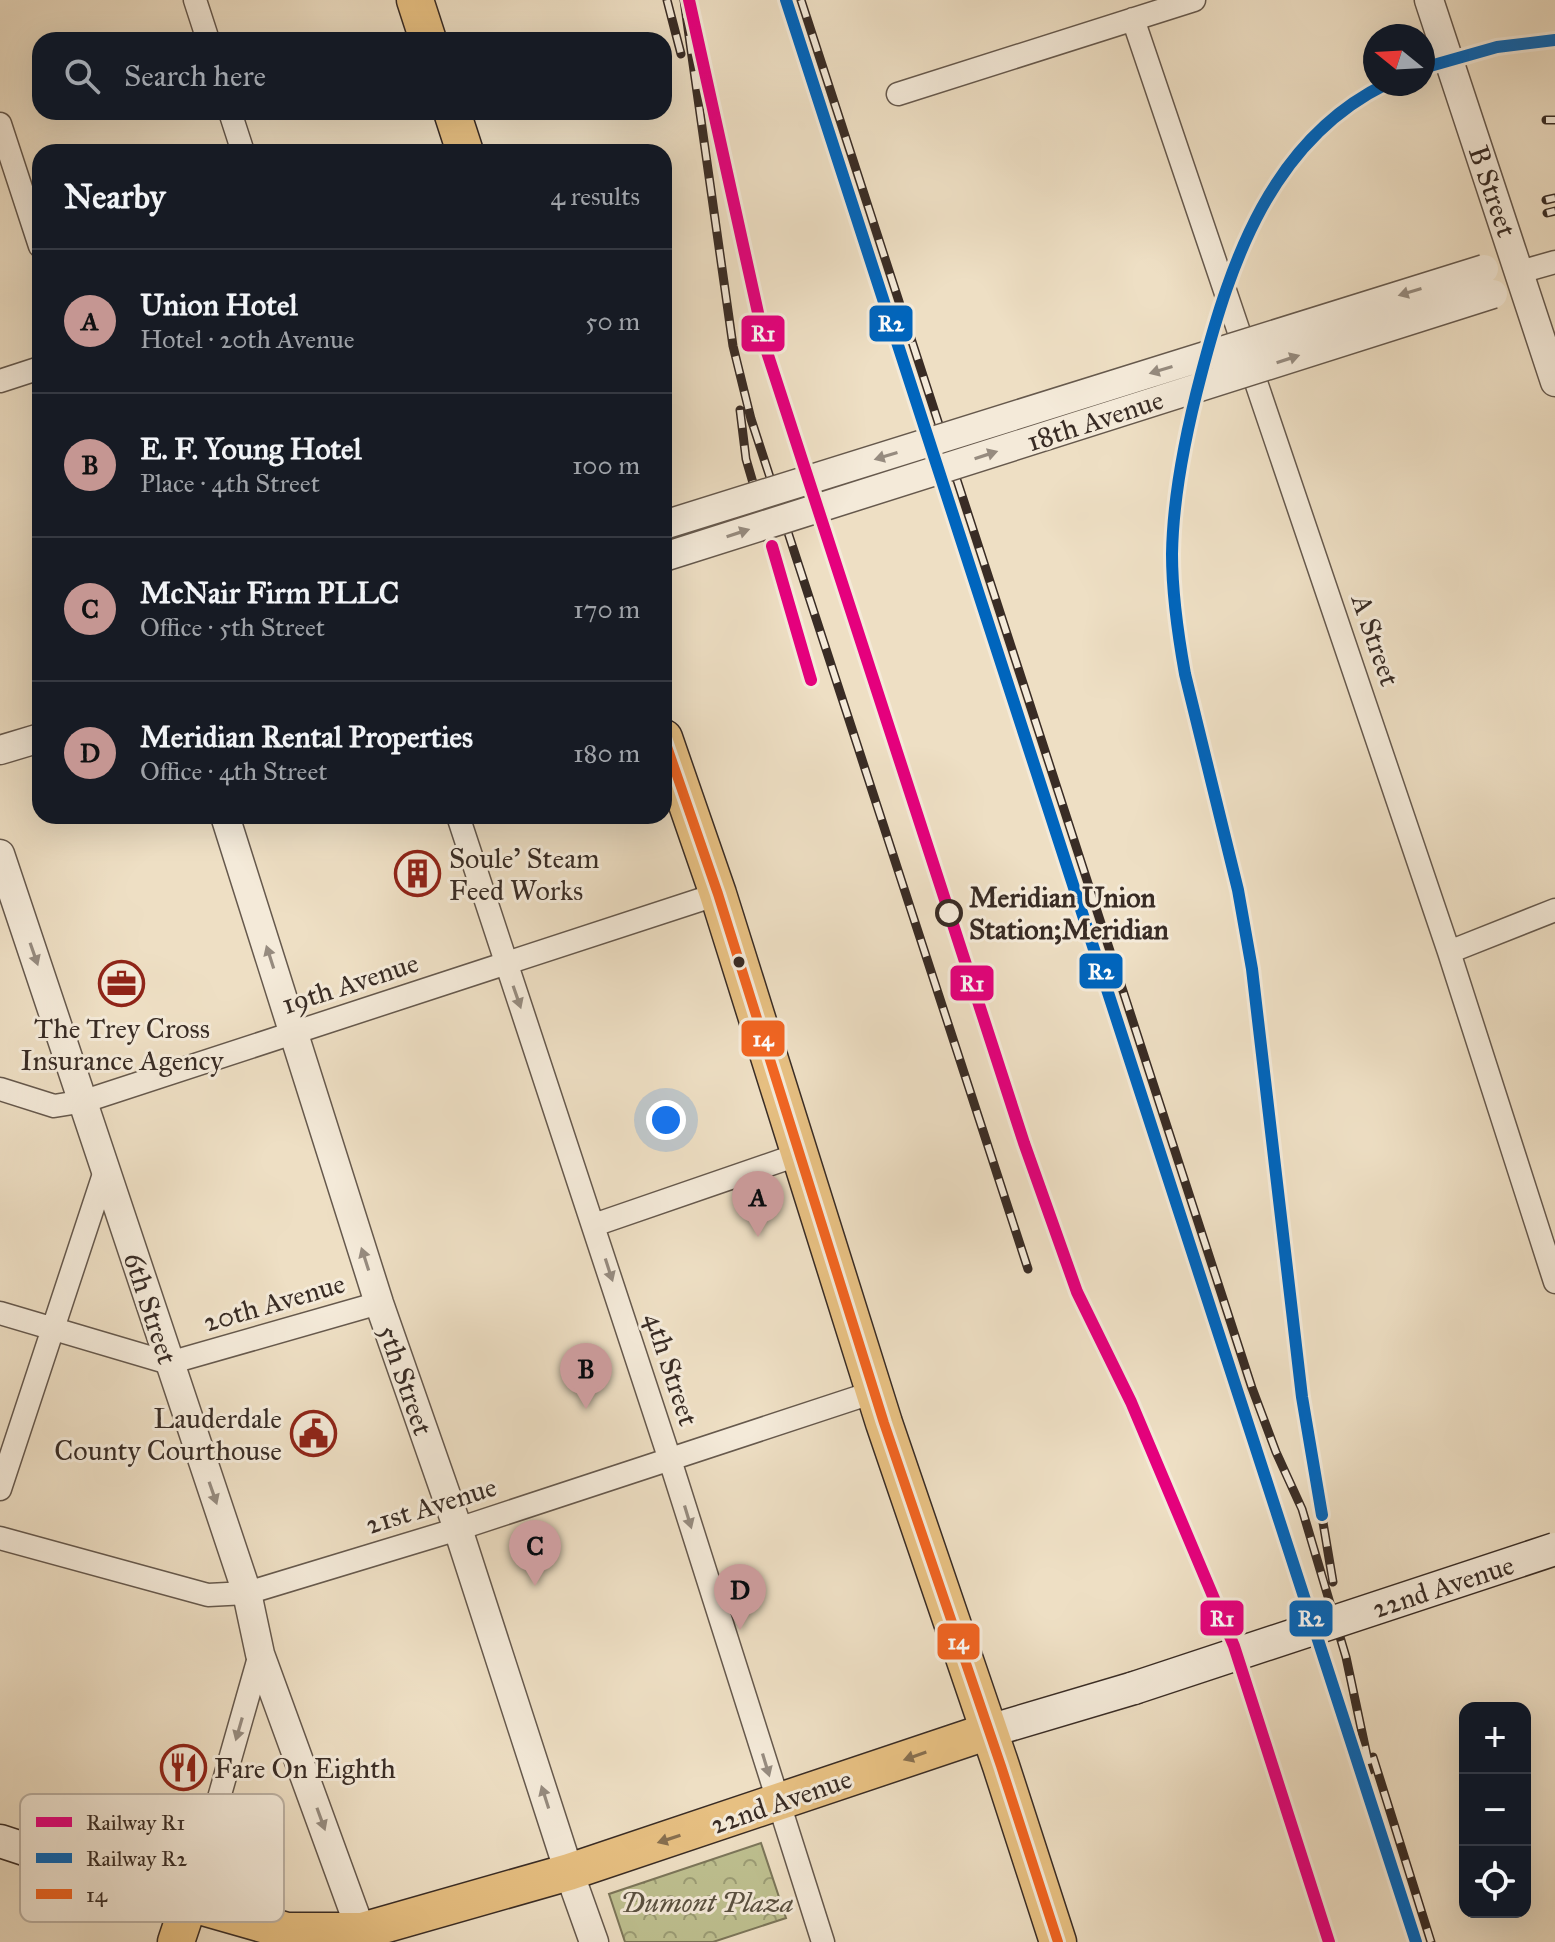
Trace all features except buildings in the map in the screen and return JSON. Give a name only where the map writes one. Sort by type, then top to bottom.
[{"type":"main road","points":[[415,0],[425,32]]},
{"type":"main road","points":[[455,120],[462,144]]},
{"type":"main road","points":[[672,761],[718,894],[874,1392],[1058,1942]]},
{"type":"main road","name":"22nd Avenue","points":[[256,1922],[287,1931],[364,1937],[1555,1549]]},
{"type":"main road","name":"22nd Avenue","points":[[0,1841],[20,1848]]},
{"type":"main road","points":[[176,1942],[183,1922]]},
{"type":"street","points":[[195,0],[205,32]]},
{"type":"street","points":[[898,94],[1194,0]]},
{"type":"street","name":"B Street","points":[[1429,0],[1555,382]]},
{"type":"street","name":"A Street","points":[[1133,19],[1449,952],[1555,1282]]},
{"type":"street","points":[[233,120],[240,144]]},
{"type":"street","points":[[0,124],[32,222]]},
{"type":"street","name":"18th Avenue","points":[[672,554],[1555,262]]},
{"type":"street","points":[[672,523],[1489,282]]},
{"type":"street","points":[[0,381],[32,371]]},
{"type":"street","points":[[0,750],[32,740]]},
{"type":"street","name":"5th Street","points":[[228,824],[379,1303],[458,1529],[594,1942]]},
{"type":"street","name":"4th Street","points":[[461,824],[594,1225],[823,1942]]},
{"type":"street","name":"6th Street","points":[[0,854],[247,1593],[260,1654],[364,1937]]},
{"type":"street","name":"19th Avenue","points":[[0,1089],[54,1106],[85,1101],[718,894]]},
{"type":"street","points":[[1449,952],[1555,910]]},
{"type":"street","points":[[594,1225],[800,1154]]},
{"type":"street","points":[[0,1489],[106,1168]]},
{"type":"street","name":"20th Avenue","points":[[169,1363],[379,1303]]},
{"type":"street","points":[[0,1313],[169,1363]]},
{"type":"street","name":"21st Avenue","points":[[0,1538],[208,1595],[247,1593],[458,1529],[874,1392]]},
{"type":"street","points":[[220,1794],[260,1654]]},
{"type":"green space","name":"Dumont Plaza","points":[[761,1843],[786,1918],[713,1942],[625,1942],[609,1894]]},
{"type":"railway","points":[[667,0],[681,54]]},
{"type":"railway","points":[[684,0],[733,346],[751,419],[1028,1269]]},
{"type":"railway","points":[[786,0],[1416,1942]]},
{"type":"railway","points":[[801,0],[1252,1388],[1302,1509],[1346,1657],[1370,1770]]},
{"type":"railway","points":[[1435,65],[1497,47],[1555,40]]},
{"type":"railway","points":[[1333,1582],[1302,1397],[1252,969],[1238,890],[1185,674],[1176,614],[1172,554],[1181,463],[1190,419],[1213,332],[1243,247],[1262,207],[1285,170],[1313,137],[1366,96]]},
{"type":"railway","points":[[1546,120],[1555,120]]},
{"type":"railway","points":[[1546,200],[1555,198]]},
{"type":"railway","points":[[1547,213],[1555,211]]},
{"type":"railway","points":[[740,410],[746,459],[811,680]]},
{"type":"railway","points":[[1373,1757],[1431,1942]]},
{"type":"rail line","name":"R1","points":[[689,0],[766,349],[1024,1143],[1077,1292],[1131,1402],[1234,1646],[1329,1942]]},
{"type":"rail line","name":"R2","points":[[786,0],[1416,1942]]},
{"type":"rail line","name":"R2","points":[[1435,65],[1497,47],[1555,40]]},
{"type":"rail line","name":"R2","points":[[1322,1515],[1302,1397],[1252,969],[1238,890],[1185,674],[1174,599],[1173,531],[1181,463],[1195,397],[1213,332],[1243,247],[1262,207],[1285,170],[1313,137],[1366,96]]},
{"type":"rail line","name":"R1","points":[[772,546],[811,680]]},
{"type":"transit line","name":"14","points":[[672,761],[718,894],[884,1423],[1058,1942]]},
{"type":"place","name":"Soule’ Steam Feed Works","points":[[418,874]]},
{"type":"place","name":"Meridian Union Station;Meridian","points":[[949,913]]},
{"type":"place","name":"The Trey Cross Insurance Agency","points":[[122,983]]},
{"type":"place","name":"Union Hotel","points":[[758,1237]]},
{"type":"place","name":"E. F. Young Hotel","points":[[586,1409]]},
{"type":"place","name":"Lauderdale County Courthouse","points":[[313,1434]]},
{"type":"place","name":"McNair Firm PLLC","points":[[535,1586]]},
{"type":"place","name":"Meridian Rental Properties","points":[[740,1630]]},
{"type":"place","name":"Fare On Eighth","points":[[183,1768]]}]
